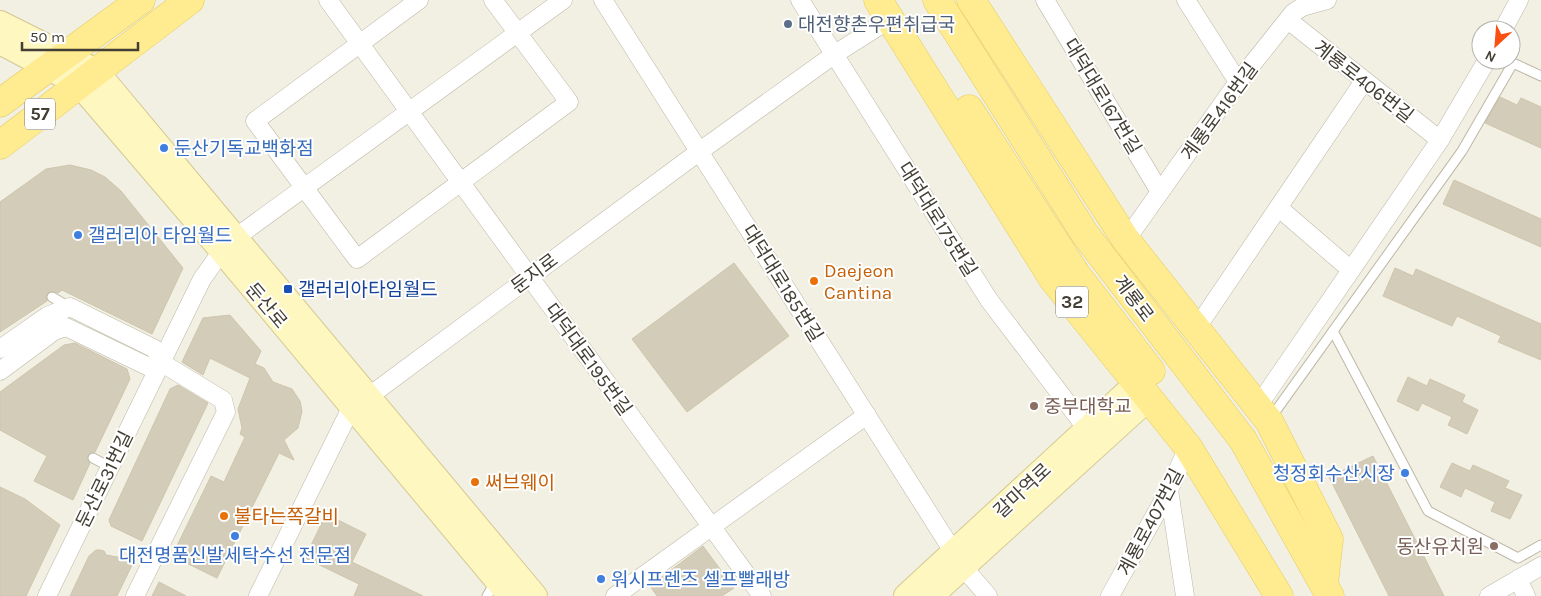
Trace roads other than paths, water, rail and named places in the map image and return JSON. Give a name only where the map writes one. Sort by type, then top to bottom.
[{"type":"main road","name":"57","points":[[0,103],[141,0]]},
{"type":"main road","name":"57","points":[[0,145],[190,0]]},
{"type":"main road","name":"계룡로","points":[[937,0],[1085,234],[1243,440],[1327,589]]},
{"type":"main road","points":[[971,0],[1126,240],[1264,414],[1330,539],[1327,589]]},
{"type":"main road","name":"계룡로","points":[[889,6],[1076,274],[1199,431],[1229,478],[1268,546],[1280,596]]},
{"type":"main road","name":"32","points":[[889,6],[1053,279],[1188,447],[1280,596]]},
{"type":"street","name":"대덕대로195번길","points":[[328,0],[762,596]]},
{"type":"street","points":[[419,0],[255,121],[306,187],[357,259],[569,102],[493,0]]},
{"type":"street","points":[[229,244],[563,0]]},
{"type":"street","name":"대덕대로185번길","points":[[603,0],[958,559],[988,596]]},
{"type":"street","name":"대덕대로175번길","points":[[800,0],[989,300],[1087,429]]},
{"type":"street","name":"대덕대로167번길","points":[[1046,0],[1160,192]]},
{"type":"street","points":[[1186,0],[1238,82]]},
{"type":"street","name":"계룡로416번길","points":[[1126,240],[1238,82],[1300,4],[1328,0]]},
{"type":"street","points":[[1508,20],[1519,0]]},
{"type":"street","name":"둔지로","points":[[258,596],[360,402],[529,276],[835,54],[889,6]]},
{"type":"street","name":"계룡로406번길","points":[[1288,20],[1440,140]]},
{"type":"street","name":"둔산로","points":[[0,23],[57,61],[87,78],[229,244],[360,402],[501,585],[535,596]]},
{"type":"street","name":"둔산로","points":[[0,42],[57,61]]},
{"type":"street","points":[[1264,414],[1351,270],[1440,140],[1481,70]]},
{"type":"street","points":[[1196,328],[1364,81]]},
{"type":"street","points":[[1279,208],[1351,270]]},
{"type":"street","name":"둔산로31번길","points":[[47,596],[202,278],[229,244]]},
{"type":"street","points":[[0,349],[47,316],[70,307],[155,349],[162,363],[223,400],[226,412],[136,596]]},
{"type":"street","points":[[0,370],[54,332],[66,327],[149,366],[162,363]]},
{"type":"street","name":"갈마역로","points":[[931,596],[958,559],[1087,429],[1143,391]]},
{"type":"street","name":"갈마역로","points":[[906,596],[958,559],[1143,391]]},
{"type":"street","points":[[615,596],[867,415]]},
{"type":"street","name":"계룡로407번길","points":[[1110,596],[1169,490],[1188,447]]},
{"type":"street","points":[[1169,490],[1185,596]]},
{"type":"street","points":[[1489,596],[1541,566]]},
{"type":"street","points":[[1518,579],[1526,596]]},
{"type":"lane","points":[[1264,414],[1333,331],[1462,151],[1513,64],[1541,76]]},
{"type":"lane","points":[[52,297],[70,307]]},
{"type":"lane","points":[[1333,331],[1428,511],[1518,558],[1541,546]]},
{"type":"lane","points":[[92,458],[110,466]]},
{"type":"place","name":"대전향촌우편취급국","points":[[788,24]]},
{"type":"place","name":"둔산기독교백화점","points":[[164,148]]},
{"type":"place","name":"갤러리아 타임월드","points":[[78,235]]},
{"type":"place","name":"Daejeon Cantina","points":[[814,281]]},
{"type":"place","name":"갤러리아타임월드","points":[[288,289]]},
{"type":"place","name":"중부대학교","points":[[1034,406]]},
{"type":"place","name":"청정회수산시장","points":[[1405,473]]},
{"type":"place","name":"써브웨이","points":[[475,482]]},
{"type":"place","name":"불타는쪽갈비","points":[[224,516]]},
{"type":"place","name":"대전명품신발세탁수선 전문점","points":[[235,536]]},
{"type":"place","name":"동산유치원","points":[[1494,546]]},
{"type":"place","name":"워시프렌즈 셀프빨래방","points":[[601,579]]}]
